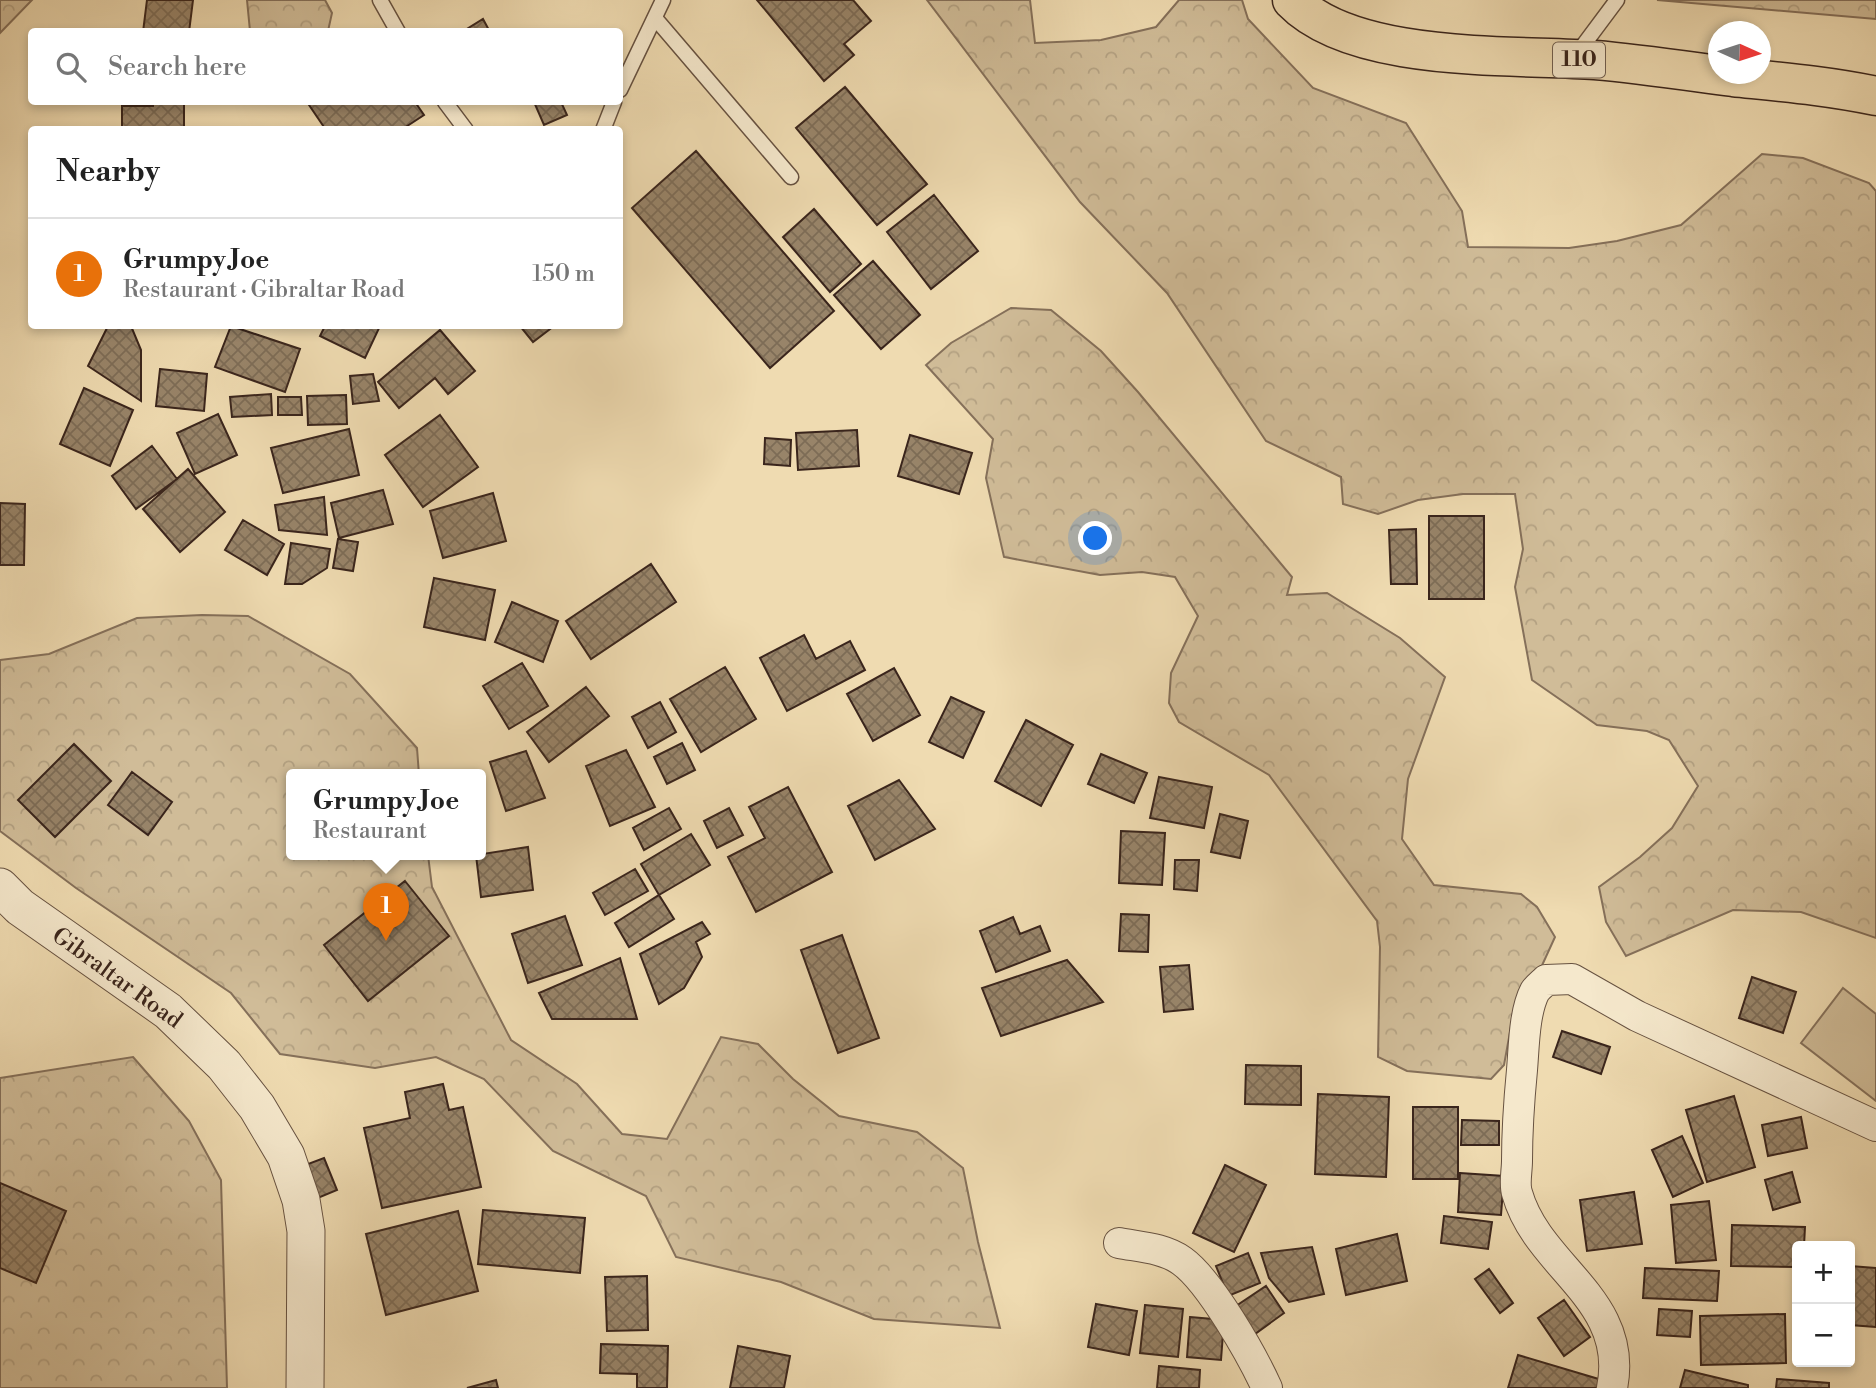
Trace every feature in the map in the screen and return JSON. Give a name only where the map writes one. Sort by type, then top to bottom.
[{"type":"main road","name":"110","points":[[1293,0],[1331,26],[1370,40],[1402,47],[1479,57],[1573,59],[1876,96]]},
{"type":"street","name":"Gibraltar Road","points":[[0,887],[20,907],[168,1011],[224,1065],[257,1107],[286,1156],[301,1200],[304,1220],[305,1388]]},
{"type":"street","points":[[1612,1388],[1616,1370],[1615,1359],[1612,1337],[1604,1320],[1590,1297],[1535,1235],[1516,1192],[1518,1114],[1526,1022],[1535,992],[1546,980],[1572,979],[1637,1016],[1876,1126]]},
{"type":"street","points":[[1119,1243],[1165,1252],[1183,1261],[1204,1283],[1255,1363],[1267,1388]]},
{"type":"lane","points":[[380,0],[396,28]]},
{"type":"lane","points":[[623,84],[663,0]]},
{"type":"lane","points":[[1573,59],[1617,0]]},
{"type":"lane","points":[[655,18],[791,177]]},
{"type":"lane","points":[[447,105],[463,126]]},
{"type":"lane","points":[[605,126],[613,105]]},
{"type":"green space","points":[[0,0],[32,0],[0,33]]},
{"type":"green space","points":[[247,0],[325,0],[332,13],[329,28],[250,28]]},
{"type":"green space","points":[[927,0],[1030,0],[1035,43],[1101,40],[1156,27],[1179,0],[1242,0],[1248,19],[1313,88],[1406,123],[1462,211],[1468,247],[1569,248],[1617,241],[1681,225],[1762,154],[1803,158],[1869,183],[1876,191],[1876,938],[1801,912],[1733,910],[1626,956],[1606,922],[1599,887],[1640,857],[1672,828],[1698,786],[1669,740],[1647,731],[1597,725],[1532,680],[1515,587],[1523,549],[1515,494],[1463,494],[1418,500],[1378,514],[1343,504],[1341,477],[1266,441],[1167,293],[1080,202]]},
{"type":"green space","points":[[1657,0],[1876,0],[1876,19]]},
{"type":"green space","points":[[1011,308],[1051,310],[1101,351],[1292,577],[1287,595],[1327,593],[1400,638],[1445,677],[1408,779],[1402,839],[1434,885],[1521,894],[1537,907],[1555,937],[1512,1021],[1504,1065],[1491,1079],[1407,1071],[1378,1057],[1380,947],[1377,921],[1269,775],[1179,722],[1169,703],[1171,673],[1198,616],[1175,577],[1142,572],[1100,575],[1004,557],[986,478],[993,439],[926,365],[951,343]]},
{"type":"green space","points":[[248,616],[350,674],[417,748],[419,769],[286,769],[286,860],[429,860],[432,887],[511,1040],[577,1084],[622,1134],[667,1139],[721,1037],[758,1044],[793,1079],[839,1116],[917,1132],[963,1168],[1000,1328],[874,1319],[781,1282],[676,1257],[646,1196],[553,1151],[484,1079],[436,1057],[375,1068],[280,1054],[231,993],[76,888],[0,831],[0,660],[49,654],[137,618]]},
{"type":"green space","points":[[1843,988],[1876,1014],[1876,1101],[1801,1043]]},
{"type":"green space","points":[[133,1057],[189,1121],[221,1180],[227,1388],[0,1388],[0,1078]]},
{"type":"building","points":[[147,0],[193,0],[190,28],[144,28]]},
{"type":"building","points":[[757,0],[853,0],[871,21],[844,44],[854,55],[824,81]]},
{"type":"building","points":[[483,19],[488,28],[468,28]]},
{"type":"building","points":[[845,87],[927,184],[877,225],[796,128]]},
{"type":"building","points":[[184,105],[184,126],[122,126],[122,106]]},
{"type":"building","points":[[309,105],[417,105],[424,115],[407,126],[323,126]]},
{"type":"building","points":[[535,105],[562,105],[567,115],[544,125]]},
{"type":"building","points":[[696,151],[834,311],[770,368],[632,208]]},
{"type":"building","points":[[934,195],[978,251],[931,289],[887,232]]},
{"type":"building","points":[[814,209],[861,264],[830,292],[783,237]]},
{"type":"building","points":[[873,261],[920,315],[881,349],[834,295]]},
{"type":"building","points":[[106,329],[132,329],[141,350],[141,401],[88,366]]},
{"type":"building","points":[[230,329],[240,329],[300,349],[285,392],[215,367]]},
{"type":"building","points":[[324,329],[379,329],[365,358],[320,336]]},
{"type":"building","points":[[522,329],[550,329],[533,342]]},
{"type":"building","points":[[440,330],[475,371],[448,394],[435,378],[399,408],[378,382]]},
{"type":"building","points":[[160,369],[207,374],[204,411],[156,406]]},
{"type":"building","points":[[373,374],[379,401],[353,404],[350,376]]},
{"type":"building","points":[[84,388],[133,410],[110,466],[60,444]]},
{"type":"building","points":[[271,394],[272,415],[232,417],[230,397]]},
{"type":"building","points":[[346,395],[347,424],[308,425],[307,396]]},
{"type":"building","points":[[278,397],[301,397],[302,415],[278,415]]},
{"type":"building","points":[[218,414],[237,455],[195,474],[177,433]]},
{"type":"building","points":[[440,415],[478,467],[423,507],[385,455]]},
{"type":"building","points":[[349,429],[359,475],[283,493],[271,448]]},
{"type":"building","points":[[857,430],[859,466],[798,470],[796,433]]},
{"type":"building","points":[[910,435],[972,453],[959,494],[898,476]]},
{"type":"building","points":[[765,438],[791,440],[790,466],[764,464]]},
{"type":"building","points":[[152,446],[177,479],[136,509],[112,476]]},
{"type":"building","points":[[188,469],[225,512],[180,552],[143,509]]},
{"type":"building","points":[[383,490],[393,524],[339,538],[331,503]]},
{"type":"building","points":[[493,493],[506,541],[443,558],[430,511]]},
{"type":"building","points":[[324,497],[327,535],[279,530],[275,505]]},
{"type":"building","points":[[0,503],[25,504],[24,565],[0,565]]},
{"type":"building","points":[[1429,516],[1484,516],[1484,599],[1429,599]]},
{"type":"building","points":[[243,520],[284,544],[267,575],[225,550]]},
{"type":"building","points":[[1416,529],[1417,584],[1391,584],[1389,530]]},
{"type":"building","points":[[338,539],[358,542],[353,571],[333,568]]},
{"type":"building","points":[[291,543],[330,549],[327,568],[302,584],[285,584]]},
{"type":"building","points":[[651,564],[676,602],[591,659],[566,621]]},
{"type":"building","points":[[434,578],[495,590],[485,640],[424,627]]},
{"type":"building","points":[[512,602],[558,621],[543,662],[495,642]]},
{"type":"building","points":[[804,635],[816,659],[850,641],[865,670],[787,711],[760,658]]},
{"type":"building","points":[[522,663],[548,706],[509,729],[483,686]]},
{"type":"building","points":[[725,667],[756,719],[701,752],[670,699]]},
{"type":"building","points":[[894,668],[920,715],[873,741],[847,694]]},
{"type":"building","points":[[586,687],[609,716],[549,762],[527,732]]},
{"type":"building","points":[[951,697],[984,712],[963,758],[929,742]]},
{"type":"building","points":[[660,702],[676,732],[648,748],[632,717]]},
{"type":"building","points":[[1026,720],[1073,745],[1041,806],[995,781]]},
{"type":"building","points":[[682,743],[695,770],[667,784],[654,757]]},
{"type":"building","points":[[74,744],[111,781],[55,837],[18,800]]},
{"type":"building","points":[[626,750],[655,807],[610,826],[586,766]]},
{"type":"building","points":[[526,751],[545,798],[506,811],[490,762]]},
{"type":"building","points":[[1101,754],[1147,773],[1134,803],[1088,784]]},
{"type":"building","points":[[132,772],[172,802],[148,835],[108,805]]},
{"type":"building","points":[[1159,777],[1212,787],[1204,828],[1150,818]]},
{"type":"building","points":[[899,780],[935,829],[875,860],[848,806]]},
{"type":"building","points":[[788,787],[832,872],[756,912],[728,857],[765,838],[749,807]]},
{"type":"building","points":[[669,808],[681,829],[644,850],[633,828]]},
{"type":"building","points":[[729,808],[743,835],[717,848],[704,821]]},
{"type":"building","points":[[1220,814],[1248,821],[1240,858],[1211,852]]},
{"type":"building","points":[[1121,831],[1165,833],[1162,885],[1119,883]]},
{"type":"building","points":[[691,834],[710,865],[659,895],[641,864]]},
{"type":"building","points":[[528,847],[533,890],[481,897],[477,860],[486,860],[486,853]]},
{"type":"building","points":[[1175,860],[1199,860],[1197,891],[1174,889]]},
{"type":"building","points":[[635,869],[648,891],[605,915],[593,893]]},
{"type":"building","points":[[405,881],[449,936],[368,1001],[324,945]]},
{"type":"building","points":[[659,895],[674,919],[629,947],[615,923]]},
{"type":"building","points":[[1121,914],[1149,915],[1148,952],[1119,951]]},
{"type":"building","points":[[565,916],[582,965],[528,983],[512,934]]},
{"type":"building","points":[[1013,917],[1020,934],[1040,926],[1050,951],[996,972],[980,931]]},
{"type":"building","points":[[702,922],[710,934],[696,942],[702,957],[684,988],[659,1004],[640,954]]},
{"type":"building","points":[[842,935],[879,1038],[838,1053],[801,950]]},
{"type":"building","points":[[620,958],[637,1019],[552,1019],[539,993]]},
{"type":"building","points":[[1067,960],[1103,1002],[1001,1036],[982,988]]},
{"type":"building","points":[[1189,965],[1193,1009],[1164,1012],[1160,967]]},
{"type":"building","points":[[1752,977],[1796,992],[1783,1033],[1739,1018]]},
{"type":"building","points":[[1562,1031],[1610,1047],[1601,1074],[1553,1057]]},
{"type":"building","points":[[1246,1065],[1301,1066],[1301,1105],[1245,1104]]},
{"type":"building","points":[[443,1084],[449,1110],[463,1107],[481,1187],[382,1208],[364,1128],[410,1118],[405,1092]]},
{"type":"building","points":[[1318,1094],[1389,1097],[1386,1177],[1315,1174]]},
{"type":"building","points":[[1734,1096],[1755,1167],[1707,1182],[1686,1110]]},
{"type":"building","points":[[1413,1107],[1458,1107],[1458,1179],[1413,1179]]},
{"type":"building","points":[[1801,1117],[1807,1148],[1768,1156],[1762,1125]]},
{"type":"building","points":[[1462,1120],[1499,1121],[1499,1145],[1461,1145]]},
{"type":"building","points":[[1682,1136],[1703,1183],[1673,1197],[1652,1150]]},
{"type":"building","points":[[324,1158],[337,1190],[313,1200],[300,1167]]},
{"type":"building","points":[[1225,1165],[1266,1185],[1234,1252],[1193,1233]]},
{"type":"building","points":[[1792,1172],[1800,1202],[1773,1210],[1765,1180]]},
{"type":"building","points":[[1460,1173],[1504,1176],[1501,1215],[1458,1212]]},
{"type":"building","points":[[0,1183],[66,1211],[36,1283],[0,1268]]},
{"type":"building","points":[[1634,1192],[1642,1244],[1587,1251],[1580,1200]]},
{"type":"building","points":[[1709,1201],[1716,1260],[1676,1263],[1671,1205]]},
{"type":"building","points":[[483,1210],[585,1218],[580,1273],[478,1264]]},
{"type":"building","points":[[458,1211],[478,1291],[386,1315],[366,1234]]},
{"type":"building","points":[[1444,1216],[1492,1222],[1488,1249],[1441,1243]]},
{"type":"building","points":[[1732,1225],[1805,1227],[1804,1241],[1792,1241],[1792,1267],[1731,1266]]},
{"type":"building","points":[[1397,1234],[1407,1281],[1346,1295],[1336,1249]]},
{"type":"building","points":[[1312,1247],[1324,1294],[1289,1302],[1269,1278],[1261,1253]]},
{"type":"building","points":[[1248,1253],[1260,1283],[1228,1296],[1216,1266]]},
{"type":"building","points":[[1855,1266],[1876,1268],[1876,1327],[1855,1325]]},
{"type":"building","points":[[1645,1268],[1719,1271],[1717,1301],[1643,1298]]},
{"type":"building","points":[[1489,1269],[1513,1303],[1500,1313],[1475,1279]]},
{"type":"building","points":[[647,1276],[648,1330],[607,1331],[605,1277]]},
{"type":"building","points":[[1266,1286],[1284,1313],[1255,1334],[1236,1306]]},
{"type":"building","points":[[1564,1300],[1590,1337],[1564,1356],[1538,1318]]},
{"type":"building","points":[[1096,1304],[1137,1311],[1129,1355],[1088,1347]]},
{"type":"building","points":[[1145,1305],[1183,1309],[1178,1357],[1140,1353]]},
{"type":"building","points":[[1659,1309],[1692,1311],[1690,1337],[1657,1335]]},
{"type":"building","points":[[1785,1314],[1786,1363],[1701,1365],[1700,1316]]},
{"type":"building","points":[[1190,1317],[1224,1320],[1221,1360],[1187,1357]]},
{"type":"building","points":[[601,1344],[668,1346],[667,1388],[637,1388],[637,1374],[600,1373]]},
{"type":"building","points":[[738,1346],[790,1356],[784,1388],[730,1388]]},
{"type":"building","points":[[1518,1355],[1602,1380],[1600,1388],[1508,1388]]},
{"type":"building","points":[[1159,1366],[1200,1370],[1199,1388],[1157,1388]]},
{"type":"building","points":[[1685,1370],[1748,1385],[1748,1388],[1680,1388]]},
{"type":"building","points":[[1777,1379],[1829,1383],[1829,1388],[1776,1388]]},
{"type":"building","points":[[496,1380],[498,1388],[467,1388]]},
{"type":"place","name":"Grumpy Joe","points":[[386,941]]}]
